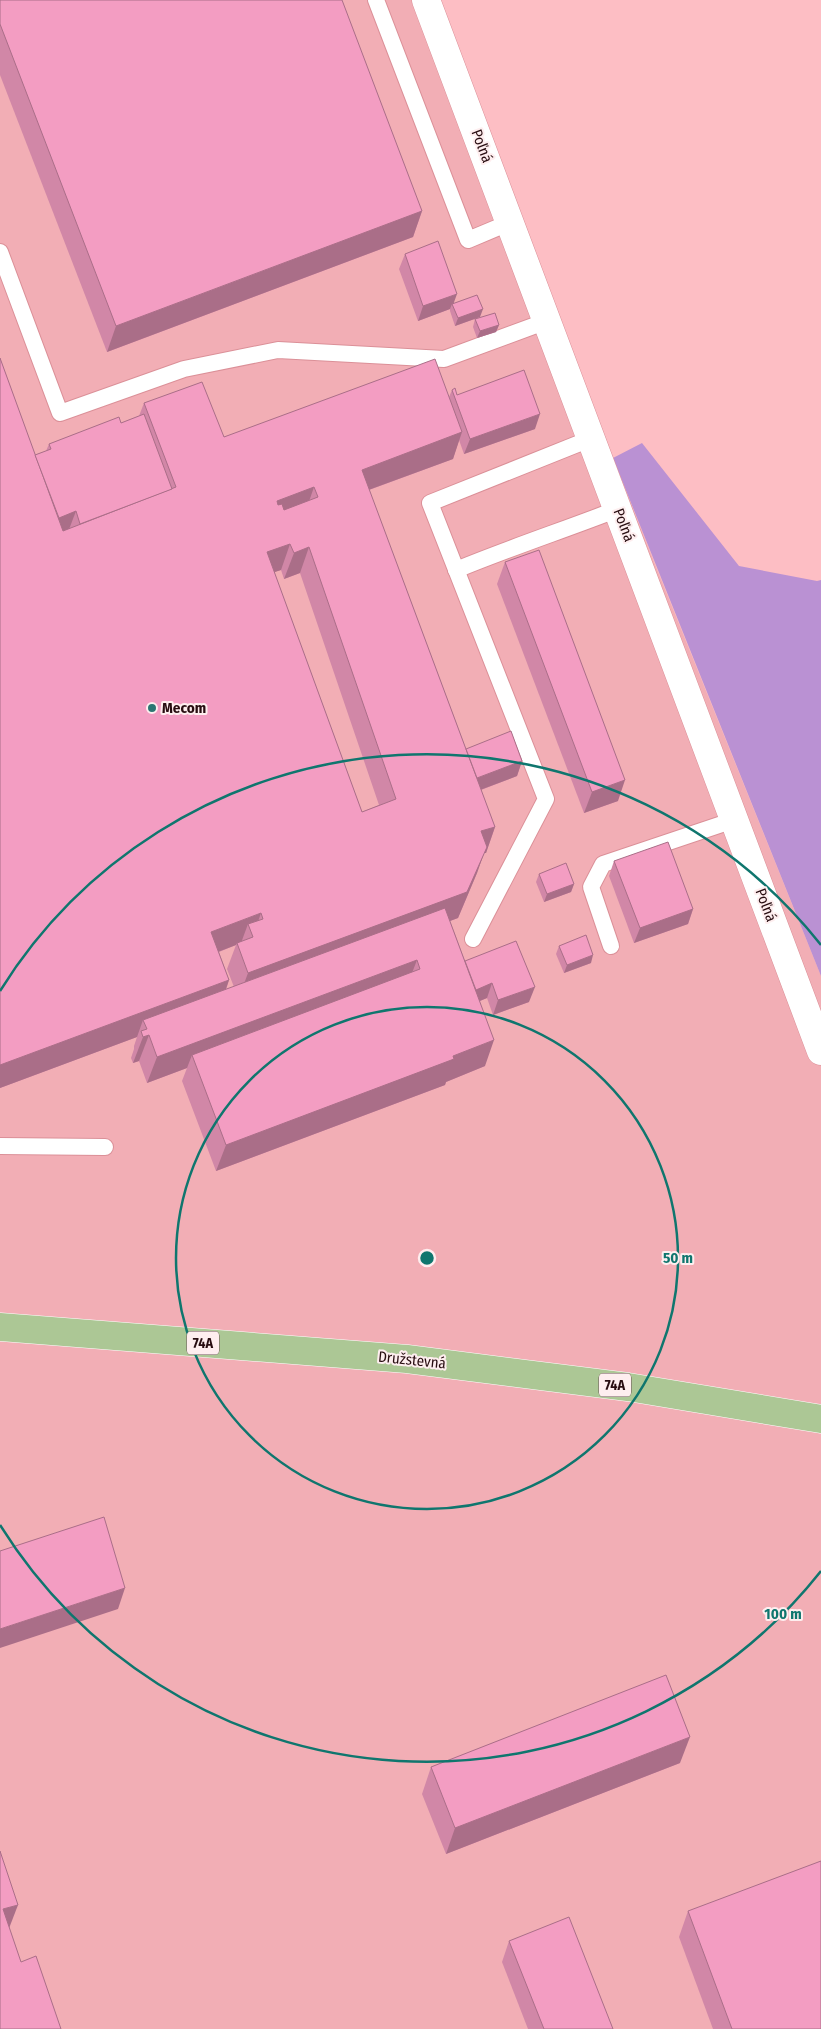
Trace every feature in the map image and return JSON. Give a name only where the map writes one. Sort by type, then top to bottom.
[{"type":"main road","name":"Družstevná","points":[[0,1327],[407,1359],[628,1387],[821,1419]]},
{"type":"street","name":"Poľná","points":[[426,0],[821,1051]]},
{"type":"lane","points":[[376,0],[468,240],[510,222]]},
{"type":"lane","points":[[0,252],[60,413],[184,370],[278,350],[444,360],[547,321]]},
{"type":"lane","points":[[473,939],[546,798],[430,503],[590,439]]},
{"type":"lane","points":[[456,570],[522,543],[554,534],[618,509]]},
{"type":"lane","points":[[611,946],[591,887],[603,864],[734,820]]},
{"type":"lane","points":[[0,1146],[105,1147]]},
{"type":"shaded area","points":[[0,0],[434,0],[654,562],[821,976],[821,2029],[0,2029]]},
{"type":"shaded area","points":[[642,443],[739,566],[817,581],[821,580],[821,976],[613,458]]},
{"type":"building","points":[[0,0],[342,0],[422,211],[116,326],[0,24]]},
{"type":"building","points":[[438,241],[457,294],[423,306],[405,254]]},
{"type":"building","points":[[477,295],[483,309],[458,318],[452,304]]},
{"type":"building","points":[[495,313],[499,325],[480,331],[475,319]]},
{"type":"building","name":"Mecom","points":[[0,358],[63,531],[176,487],[144,403],[202,382],[224,437],[435,359],[462,432],[362,470],[495,827],[481,831],[487,847],[467,892],[248,973],[237,943],[253,937],[248,924],[263,919],[261,913],[211,932],[229,980],[0,1065]],"holes":[[[314,487],[318,497],[284,510],[282,504],[278,505],[277,501]],[[290,544],[294,553],[309,547],[396,799],[362,812],[267,552]]]},
{"type":"building","points":[[524,370],[540,414],[470,439],[452,390],[455,388],[457,395]]},
{"type":"building","points":[[144,414],[172,489],[80,524],[76,511],[59,518],[35,455],[51,449],[49,444],[119,417],[121,423]]},
{"type":"building","points":[[539,550],[625,780],[592,792],[505,562]]},
{"type":"building","points":[[511,731],[522,761],[477,778],[466,749]]},
{"type":"building","points":[[668,842],[693,909],[640,928],[614,861]]},
{"type":"building","points":[[566,863],[574,884],[547,894],[539,874]]},
{"type":"building","points":[[445,908],[494,1040],[453,1056],[454,1059],[226,1145],[192,1055],[420,969],[417,960],[157,1057],[149,1035],[143,1037],[141,1031],[147,1029],[143,1020]]},
{"type":"building","points":[[586,935],[593,955],[567,965],[559,946]]},
{"type":"building","points":[[516,941],[535,987],[498,1000],[492,983],[476,990],[465,961]]},
{"type":"building","points":[[104,1517],[125,1588],[0,1629],[0,1551]]},
{"type":"building","points":[[666,1675],[690,1737],[455,1828],[431,1767]]},
{"type":"building","points":[[0,1851],[18,1905],[3,1909],[21,1962],[36,1956],[61,2029],[0,2029]]},
{"type":"building","points":[[821,1861],[821,2029],[732,2029],[688,1911]]},
{"type":"building","points":[[569,1917],[613,2029],[544,2029],[509,1941]]},
{"type":"place","name":"Mecom","points":[[152,708]]}]
